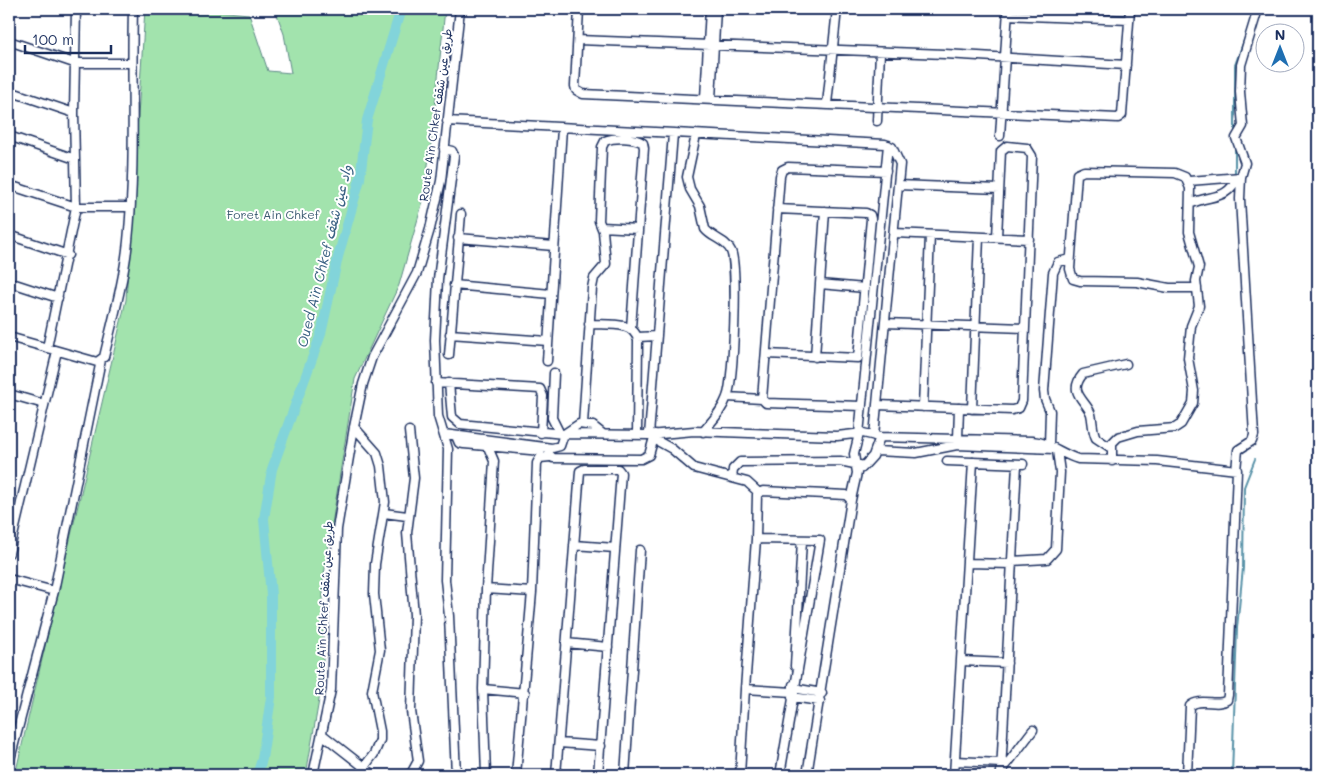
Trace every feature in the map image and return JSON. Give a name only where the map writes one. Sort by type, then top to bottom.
[{"type":"street","points":[[47,348],[68,255],[76,207],[74,9]]},
{"type":"street","points":[[9,764],[54,591],[101,360],[116,311],[125,263],[133,150],[133,9]]},
{"type":"street","name":"Route Aïn Chkef طريق عين شقف","points":[[313,775],[323,735],[332,675],[337,530],[354,427],[363,384],[374,350],[419,268],[441,181],[460,9]]},
{"type":"street","points":[[579,9],[576,86],[579,92],[1118,118],[1122,115],[1130,9]]},
{"type":"street","points":[[710,9],[711,45]]},
{"type":"street","points":[[708,99],[711,45],[716,9]]},
{"type":"street","points":[[827,104],[838,9]]},
{"type":"street","points":[[1190,204],[1227,193],[1233,188],[1239,178],[1245,163],[1236,138],[1243,126],[1240,92],[1241,65],[1258,9]]},
{"type":"street","points":[[1000,136],[1008,12],[1129,20]]},
{"type":"street","points":[[578,40],[880,52],[1126,65]]},
{"type":"street","points":[[9,41],[74,63],[132,63]]},
{"type":"street","points":[[877,121],[880,52]]},
{"type":"street","points":[[9,91],[74,112]]},
{"type":"street","points":[[447,120],[562,128],[625,135],[696,135],[888,145],[892,147],[898,156],[900,164],[877,405],[876,452],[857,473]]},
{"type":"street","points":[[547,361],[562,128]]},
{"type":"street","points":[[444,434],[600,459],[641,460],[649,455],[652,436],[657,336],[673,134]]},
{"type":"street","points":[[583,424],[593,282],[606,264],[602,227],[599,220],[603,143],[607,139],[625,135],[640,141],[644,148],[631,328],[638,337],[637,435]]},
{"type":"street","points":[[696,135],[688,168],[688,184],[700,206],[705,229],[727,245],[732,257],[734,300],[731,379],[727,397],[723,408],[703,432]]},
{"type":"street","points":[[9,136],[75,159]]},
{"type":"street","points":[[807,775],[822,693],[851,500],[857,473],[854,463],[855,448],[859,434],[888,145]]},
{"type":"street","points":[[877,405],[1012,410],[1020,408],[1022,401],[1032,156],[1030,150],[1008,146],[1002,149],[997,237]]},
{"type":"street","points":[[444,148],[452,151],[454,156],[437,295],[436,383],[438,416],[447,444],[445,580],[449,616],[456,775]]},
{"type":"street","points":[[762,399],[781,173],[785,167],[886,171]]},
{"type":"street","points":[[1112,461],[1111,448],[1114,440],[1128,433],[1175,428],[1188,414],[1193,404],[1194,391],[1188,358],[1191,326],[1200,306],[1197,288],[1198,267],[1189,232],[1189,182],[1185,177],[1175,173],[1079,172],[1076,178],[1070,259],[1070,273],[1076,280],[1137,282],[1169,288],[1197,288]]},
{"type":"street","points":[[1189,182],[1239,178]]},
{"type":"street","points":[[1187,775],[1190,706],[1197,702],[1223,702],[1227,700],[1228,695],[1238,450],[1252,441],[1254,435],[1239,178]]},
{"type":"street","points":[[9,185],[76,207],[130,207]]},
{"type":"street","points":[[898,185],[999,189]]},
{"type":"street","points":[[766,354],[858,358],[865,288],[870,215],[777,210]]},
{"type":"street","points":[[815,357],[825,212]]},
{"type":"street","points":[[449,355],[461,214]]},
{"type":"street","points":[[602,227],[638,229]]},
{"type":"street","points":[[894,234],[1028,239]]},
{"type":"street","points":[[9,235],[68,255]]},
{"type":"street","points":[[923,407],[930,235]]},
{"type":"street","points":[[972,409],[979,237]]},
{"type":"street","points":[[458,238],[554,246]]},
{"type":"street","points":[[967,563],[1047,559],[1056,549],[1060,472],[1054,448],[1050,411],[1045,400],[1044,391],[1053,273],[1058,262],[1070,259]]},
{"type":"street","points":[[9,282],[58,298]]},
{"type":"street","points":[[820,284],[865,288]]},
{"type":"street","points":[[454,285],[551,294]]},
{"type":"street","points":[[885,323],[1025,328]]},
{"type":"street","points":[[589,324],[631,328]]},
{"type":"street","points":[[450,334],[548,340]]},
{"type":"street","points":[[638,337],[657,336]]},
{"type":"street","points":[[9,337],[98,362],[101,360]]},
{"type":"street","points":[[9,553],[57,351]]},
{"type":"street","points":[[1111,448],[1096,438],[1090,411],[1080,400],[1077,388],[1083,374],[1126,364]]},
{"type":"street","points":[[516,775],[532,592],[537,463],[540,458],[560,446],[562,434],[552,418],[554,373]]},
{"type":"street","points":[[436,383],[540,389],[543,396],[540,433]]},
{"type":"street","points":[[449,383],[452,417],[458,423],[540,433],[652,436],[674,431],[837,436],[859,434],[877,437],[1032,441],[1078,459],[1157,461],[1236,470]]},
{"type":"street","points":[[9,394],[44,404]]},
{"type":"street","points":[[727,397],[762,399],[766,402],[862,406]]},
{"type":"street","points":[[958,439],[959,408]]},
{"type":"street","points":[[562,434],[574,426],[583,424],[593,426],[603,434]]},
{"type":"street","points":[[354,427],[377,453],[384,483],[384,513],[376,564],[374,594],[380,650],[372,691],[380,740],[374,754],[364,767]]},
{"type":"street","points":[[407,775],[416,767],[418,761],[412,711],[414,616],[407,552],[408,516],[414,478],[409,431]]},
{"type":"street","points":[[456,436],[461,444],[549,452]]},
{"type":"street","points":[[652,436],[672,449],[694,468],[751,484],[758,492],[740,775]]},
{"type":"street","points":[[876,452],[916,453],[957,445],[1054,448]]},
{"type":"street","points":[[486,775],[483,689],[486,589],[494,461],[488,447]]},
{"type":"street","points":[[494,461],[503,448]]},
{"type":"street","points":[[600,459],[600,469]]},
{"type":"street","points":[[948,461],[1020,464],[999,773]]},
{"type":"street","points":[[732,478],[733,469],[740,462],[854,463],[864,466]]},
{"type":"street","points":[[954,775],[973,462]]},
{"type":"street","points":[[556,775],[580,471],[582,469],[619,469],[621,471],[598,775]]},
{"type":"street","points":[[758,492],[846,495],[851,500]]},
{"type":"street","points":[[384,513],[408,516]]},
{"type":"street","points":[[756,539],[820,540],[780,775]]},
{"type":"street","points":[[793,692],[802,540]]},
{"type":"street","points":[[574,545],[615,548]]},
{"type":"street","points":[[625,775],[640,550]]},
{"type":"street","points":[[9,579],[54,591]]},
{"type":"street","points":[[486,589],[532,592]]},
{"type":"street","points":[[566,643],[608,647]]},
{"type":"street","points":[[961,661],[1006,663]]},
{"type":"street","points":[[483,689],[524,693]]},
{"type":"street","points":[[745,689],[822,693]]},
{"type":"street","points":[[793,692],[820,701]]},
{"type":"street","points":[[999,773],[1033,730]]},
{"type":"street","points":[[323,735],[374,775]]},
{"type":"street","points":[[559,743],[600,746]]},
{"type":"street","points":[[955,760],[1001,762]]},
{"type":"green space","name":"Foret Ain Chkef","points":[[145,9],[194,9],[249,14],[268,71],[291,73],[284,34],[275,9],[445,9],[432,136],[423,201],[399,285],[355,379],[323,581],[323,677],[306,775],[15,775],[126,300]]},
{"type":"waterway","name":"Oued Aïn Chkef واد عين شقف","points":[[257,775],[262,759],[271,697],[271,595],[264,519],[272,469],[321,334],[338,257],[360,179],[367,120],[401,9]]},
{"type":"waterway","points":[[1235,134],[1235,65],[1250,24]]},
{"type":"waterway","points":[[1235,147],[1235,174]]},
{"type":"waterway","points":[[1232,775],[1237,628],[1243,568],[1244,487],[1255,459]]}]
